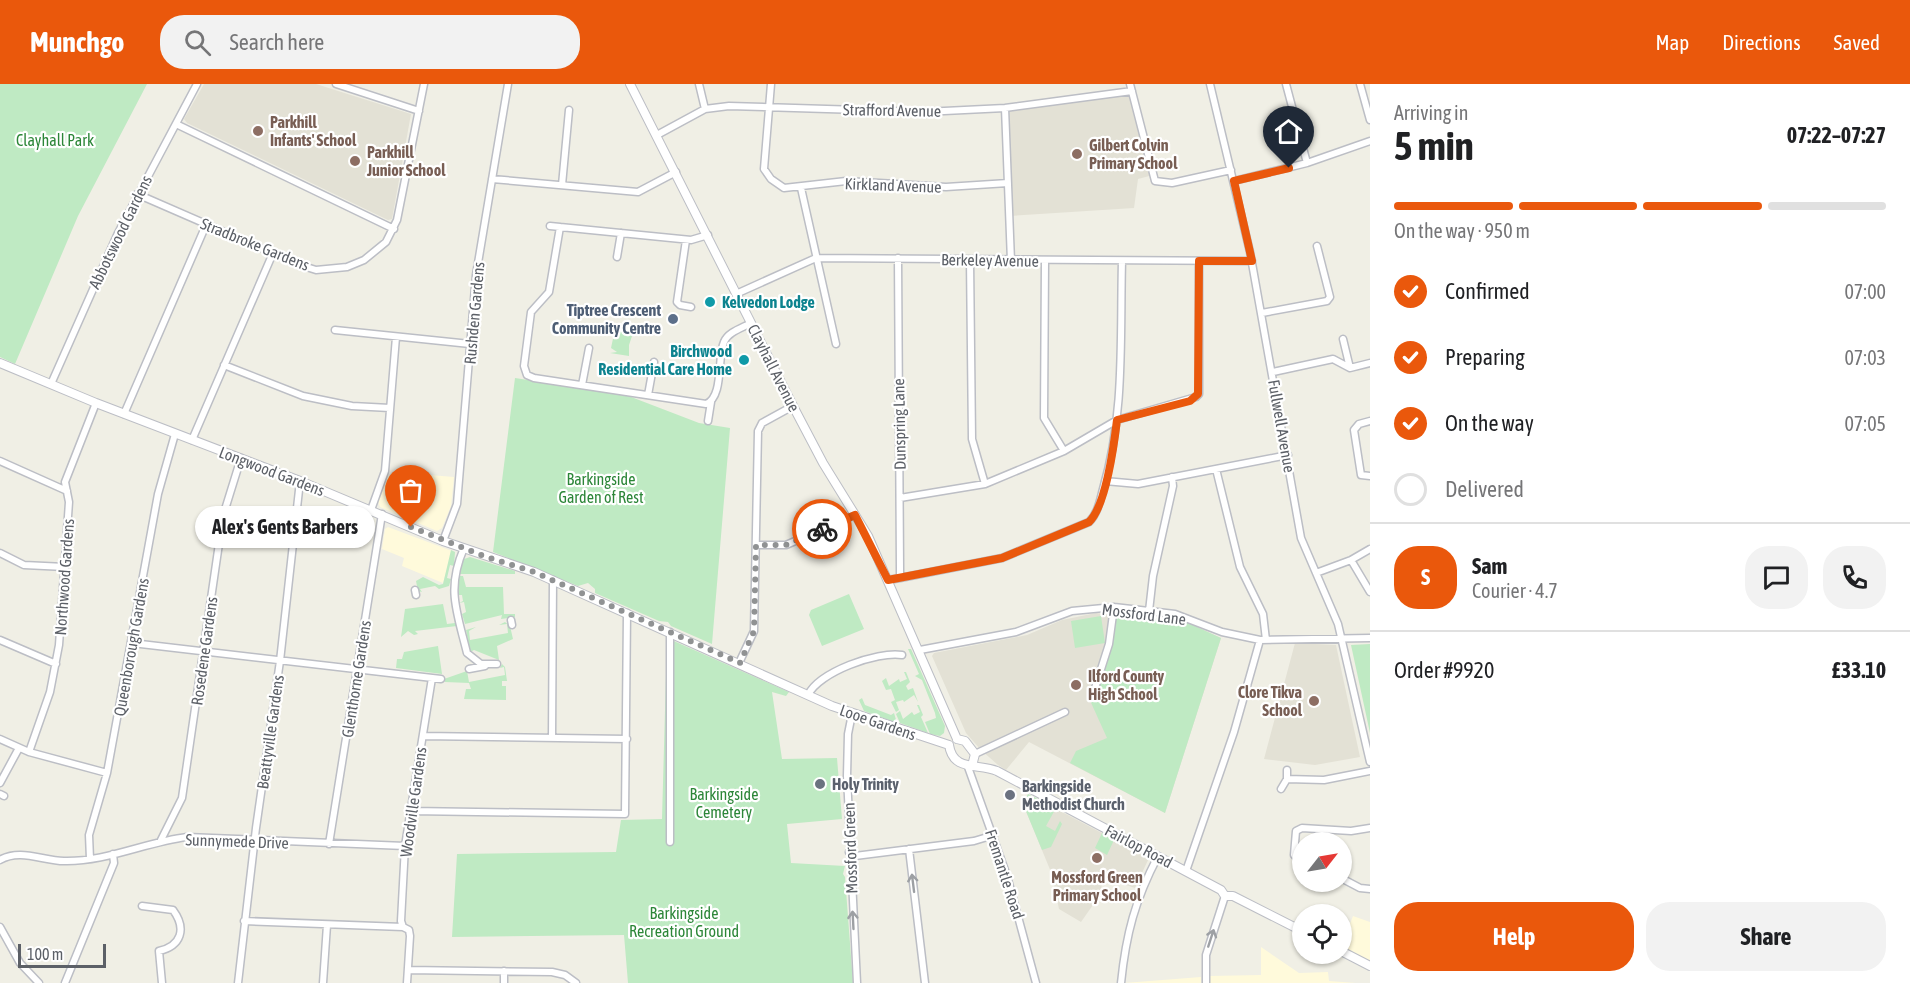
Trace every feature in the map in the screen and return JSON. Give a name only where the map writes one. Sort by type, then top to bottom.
[{"type":"street","name":"Abbotswood Gardens","points":[[53,385],[137,194],[197,84]]},
{"type":"street","points":[[336,84],[419,111]]},
{"type":"street","name":"Stradbroke Gardens","points":[[137,194],[316,270],[347,267],[375,253],[394,229],[424,84]]},
{"type":"street","name":"Rushden Gardens","points":[[443,541],[457,504],[476,275],[508,84]]},
{"type":"street","name":"Clayhall Avenue","points":[[630,84],[793,406],[855,515],[920,650]]},
{"type":"street","points":[[699,84],[705,109]]},
{"type":"street","name":"Kirkland Avenue","points":[[771,84],[771,106],[764,169],[771,179],[784,188],[801,188],[846,181],[946,187],[1008,183]]},
{"type":"street","name":"Fullwell Avenue","points":[[1210,84],[1252,261],[1301,538],[1342,639],[1370,762]]},
{"type":"street","points":[[1286,84],[1307,163]]},
{"type":"street","points":[[1360,84],[1370,120]]},
{"type":"street","points":[[1131,88],[1155,181],[1172,183],[1232,170]]},
{"type":"street","name":"Strafford Avenue","points":[[657,135],[705,109],[729,106],[924,112],[1005,108],[1131,88]]},
{"type":"street","points":[[1005,108],[1011,261]]},
{"type":"street","points":[[562,185],[569,110]]},
{"type":"street","points":[[176,124],[394,229]]},
{"type":"street","points":[[1234,181],[1307,163],[1370,141]]},
{"type":"street","points":[[492,179],[638,192],[676,172]]},
{"type":"street","points":[[801,188],[836,344]]},
{"type":"street","points":[[124,414],[206,225]]},
{"type":"street","points":[[550,226],[686,240],[708,236]]},
{"type":"street","points":[[560,227],[549,292],[531,312],[524,366],[527,375],[534,378],[702,404],[711,402]]},
{"type":"street","points":[[618,257],[621,233]]},
{"type":"street","points":[[686,240],[678,302],[680,305],[691,307]]},
{"type":"street","points":[[1262,313],[1327,301],[1330,297],[1317,246]]},
{"type":"street","points":[[192,440],[273,253]]},
{"type":"street","name":"Berkeley Avenue","points":[[736,294],[816,258],[1252,261]]},
{"type":"street","name":"Dunspring Lane","points":[[897,258],[900,578]]},
{"type":"street","points":[[970,260],[972,439],[985,484]]},
{"type":"street","points":[[1045,260],[1044,418],[1064,451]]},
{"type":"street","points":[[888,580],[1002,558],[1089,522],[1095,516],[1106,481],[1117,420],[1122,261]]},
{"type":"street","points":[[900,498],[985,484],[1064,451],[1117,420],[1190,401],[1198,394],[1199,261]]},
{"type":"street","points":[[708,421],[711,402],[716,390],[723,342],[728,335],[751,323]]},
{"type":"street","points":[[335,330],[470,344]]},
{"type":"street","points":[[371,510],[385,471],[396,336]]},
{"type":"street","points":[[1343,339],[1350,368]]},
{"type":"street","points":[[582,385],[589,348]]},
{"type":"street","points":[[1273,372],[1333,359],[1350,368],[1370,363]]},
{"type":"street","points":[[648,395],[654,362]]},
{"type":"street","name":"Longwood Gardens","points":[[0,363],[92,402],[300,481],[443,541],[554,580],[808,695]]},
{"type":"street","points":[[224,365],[310,398],[352,406],[390,408]]},
{"type":"street","name":"Northwood Gardens","points":[[29,752],[44,712],[56,664],[69,502],[65,482],[92,402]]},
{"type":"street","points":[[740,663],[754,631],[758,431],[762,423],[793,406]]},
{"type":"street","points":[[1370,421],[1359,424],[1354,430],[1361,475],[1370,476]]},
{"type":"street","name":"Queenborough Gardens","points":[[90,860],[89,835],[107,773],[158,494],[175,434]]},
{"type":"street","points":[[1106,481],[1138,483],[1288,455]]},
{"type":"street","name":"Rosedene Gardens","points":[[161,840],[182,798],[223,516],[241,458]]},
{"type":"street","points":[[0,461],[67,491]]},
{"type":"street","points":[[1186,871],[1263,640],[1263,614],[1240,567],[1216,469]]},
{"type":"street","points":[[1149,611],[1153,576],[1173,486],[1172,477]]},
{"type":"street","name":"Beattyville Gardens","points":[[238,983],[244,921],[280,661],[300,481]]},
{"type":"street","name":"Glenthorne Gardens","points":[[329,844],[382,514]]},
{"type":"street","points":[[756,545],[786,545],[855,515]]},
{"type":"street","points":[[464,548],[453,582],[461,628],[467,653],[473,660],[489,665]]},
{"type":"street","points":[[1316,573],[1351,560],[1370,549]]},
{"type":"street","points":[[0,553],[24,565],[65,567]]},
{"type":"street","points":[[1351,560],[1369,588]]},
{"type":"street","points":[[552,738],[554,580]]},
{"type":"street","points":[[1095,688],[1109,644],[1114,607]]},
{"type":"street","name":"Mossford Lane","points":[[920,650],[1016,632],[1072,611],[1114,607],[1174,614],[1222,632],[1263,640],[1370,638]]},
{"type":"street","points":[[411,811],[625,814],[627,613]]},
{"type":"street","points":[[670,632],[670,842]]},
{"type":"street","points":[[0,640],[56,664]]},
{"type":"street","points":[[132,643],[441,679]]},
{"type":"street","points":[[920,650],[957,739]]},
{"type":"street","points":[[808,695],[817,680],[839,670],[872,658],[902,655]]},
{"type":"street","points":[[469,669],[497,664]]},
{"type":"street","name":"Woodville Gardens","points":[[407,983],[410,936],[409,930],[403,927],[401,921],[405,846],[432,678]]},
{"type":"street","name":"Looe Gardens","points":[[808,695],[852,714],[949,745]]},
{"type":"street","points":[[957,739],[949,745],[955,759],[970,767],[975,754],[1065,711]]},
{"type":"street","name":"Mossford Green","points":[[852,714],[848,734],[849,852],[857,981]]},
{"type":"street","points":[[423,736],[627,739]]},
{"type":"street","points":[[0,739],[29,752],[107,773]]},
{"type":"street","points":[[957,739],[965,741],[975,754]]},
{"type":"street","points":[[0,783],[19,748]]},
{"type":"street","name":"Fairlop Road","points":[[970,767],[983,766],[997,771],[1221,890],[1225,896],[1233,896],[1292,927]]},
{"type":"street","name":"Fremantle Road","points":[[970,767],[1019,913],[1036,983]]},
{"type":"street","points":[[1281,789],[1287,779],[1287,770]]},
{"type":"street","points":[[1287,779],[1324,780],[1370,771]]},
{"type":"street","points":[[1296,832],[1302,828],[1351,831],[1370,828]]},
{"type":"street","points":[[849,852],[855,856],[974,841],[994,835]]},
{"type":"street","name":"Sunnymede Drive","points":[[0,860],[20,855],[63,861],[90,860],[161,840],[187,837],[255,842],[405,846]]},
{"type":"street","points":[[909,849],[925,983]]},
{"type":"street","points":[[65,983],[114,863],[113,854]]},
{"type":"street","points":[[1121,983],[1131,918],[1140,891],[1158,856]]},
{"type":"street","points":[[1352,884],[1360,888],[1370,889]]},
{"type":"street","points":[[1206,982],[1206,955],[1225,896]]},
{"type":"street","points":[[142,906],[173,910],[177,915],[180,936],[177,943],[171,948],[159,951],[162,983]]},
{"type":"street","points":[[244,921],[327,926],[403,927]]},
{"type":"street","points":[[323,983],[327,926]]},
{"type":"street","points":[[0,927],[20,963],[39,983]]},
{"type":"street","points":[[1352,957],[1370,966]]},
{"type":"street","points":[[408,970],[552,972],[565,975],[576,983]]},
{"type":"street","points":[[504,971],[504,983]]},
{"type":"shaded area","points":[[204,84],[316,84],[411,114],[392,219],[388,220],[187,123],[184,119]]},
{"type":"shaded area","name":"Gilbert Colvin Primary School","points":[[1132,91],[1153,175],[1138,179],[1134,208],[1009,216],[1005,108]]},
{"type":"shaded area","points":[[418,474],[454,477],[451,506],[442,528],[437,531],[380,507],[378,501],[388,476],[415,487]]},
{"type":"shaded area","points":[[388,527],[452,551],[443,583],[402,566],[404,558],[382,549],[385,529]]},
{"type":"shaded area","name":"Ilford County High School","points":[[1096,613],[1186,622],[1221,638],[1165,813],[1029,742],[1006,770],[998,765],[966,733],[932,656],[934,653],[1027,635],[1062,620]]},
{"type":"shaded area","name":"Clore Tikva School","points":[[1295,643],[1336,645],[1360,757],[1315,765],[1264,759]]},
{"type":"shaded area","name":"Mossford Green Primary School","points":[[1028,794],[1149,858],[1135,888],[1105,878],[1095,902],[1081,922],[1059,909],[1051,872],[1023,804]]},
{"type":"shaded area","points":[[1353,916],[1370,922],[1370,962],[1352,953]]},
{"type":"shaded area","points":[[1261,947],[1299,973],[1328,972],[1329,981],[1356,983],[1210,983],[1209,976],[1261,975]]},
{"type":"shaded area","points":[[1201,977],[1201,983],[1124,983]]},
{"type":"green space","name":"Clayhall Park","points":[[0,84],[147,84],[78,216],[15,364],[0,357]]},
{"type":"green space","points":[[617,331],[630,333],[632,336],[629,356],[610,353],[617,352],[611,348],[614,334],[618,337]]},
{"type":"green space","name":"Barkingside Garden of Rest","points":[[515,378],[626,395],[699,423],[730,428],[712,644],[671,626],[668,622],[659,621],[595,593],[595,589],[588,583],[578,586],[493,552]]},
{"type":"green space","points":[[451,550],[455,552],[454,566],[450,565],[447,578],[451,579],[449,586],[439,589],[435,586],[420,589],[422,592],[418,591],[416,581],[423,577],[439,585],[443,584]]},
{"type":"green space","points":[[470,557],[515,571],[515,574],[457,574],[461,560]]},
{"type":"green space","points":[[456,576],[463,576],[466,587],[503,587],[504,614],[515,614],[515,617],[501,619],[502,615],[465,624],[462,614],[466,612],[464,602],[459,603],[463,601],[462,595],[458,595]]},
{"type":"green space","points":[[849,594],[864,629],[822,646],[809,615],[811,610]]},
{"type":"green space","points":[[443,604],[447,624],[455,623],[454,618],[457,617],[457,626],[415,631],[418,634],[414,635],[408,631],[401,637],[405,609]]},
{"type":"green space","points":[[1116,613],[1186,622],[1221,638],[1165,813],[1070,763],[1076,751],[1107,738],[1088,696],[1098,692],[1112,645]]},
{"type":"green space","points":[[1101,616],[1105,643],[1075,648],[1071,621]]},
{"type":"green space","points":[[505,622],[510,626],[513,639],[497,646],[499,660],[474,650],[470,652],[466,630],[476,627],[469,631],[470,640],[508,633],[507,624],[499,625]]},
{"type":"green space","points":[[667,638],[789,692],[786,696],[772,692],[782,759],[837,758],[842,819],[787,824],[791,863],[845,866],[843,874],[853,983],[628,983],[624,935],[452,937],[457,854],[616,852],[621,820],[662,819]]},
{"type":"green space","points":[[1370,644],[1370,733],[1351,645]]},
{"type":"green space","points":[[438,646],[442,674],[396,668],[397,659],[402,659],[404,652]]},
{"type":"green space","points":[[908,649],[911,649],[945,726],[944,733],[940,736],[930,734],[925,722],[936,718],[935,713],[922,680],[915,676],[919,674]]},
{"type":"green space","points":[[502,664],[505,667],[507,681],[502,681],[502,686],[506,686],[506,700],[464,699],[466,689],[471,689],[469,683],[445,682],[444,679],[467,671],[469,682],[505,675],[504,667],[500,668]]},
{"type":"green space","points":[[904,672],[910,682],[906,686],[908,690],[913,688],[918,702],[914,695],[904,702],[903,700],[896,702],[899,710],[896,712],[891,702],[895,700],[891,689],[886,690],[882,681],[886,678],[889,686],[899,679],[900,682],[907,679]]},
{"type":"green space","points":[[862,698],[865,705],[891,715],[894,713],[897,723],[864,711],[859,700]]},
{"type":"green space","points":[[917,705],[923,715],[921,717],[928,733],[900,723],[896,714],[900,711],[903,719],[912,712],[914,715],[920,712]]},
{"type":"green space","points":[[1028,794],[1056,808],[1046,826],[1055,831],[1060,821],[1062,824],[1051,847],[1042,850],[1023,804]]},
{"type":"green space","points":[[1102,833],[1114,840],[1107,855],[1095,848]]},
{"type":"way so far","points":[[411,527],[443,541],[534,572],[740,663],[754,631],[756,545],[786,545],[822,529]]},
{"type":"place","name":"Parkhill Infants' School","points":[[258,131]]},
{"type":"place","name":"Gilbert Colvin Primary School","points":[[1077,154]]},
{"type":"place","name":"Parkhill Junior School","points":[[355,161]]},
{"type":"place","name":"Kelvedon Lodge","points":[[710,302]]},
{"type":"place","name":"Tiptree Crescent Community Centre","points":[[673,319]]},
{"type":"place","name":"Birchwood Residential Care Home","points":[[744,360]]},
{"type":"place","name":"Alex's Gents Barbers","points":[[411,527]]},
{"type":"place","name":"Ilford County High School","points":[[1076,685]]},
{"type":"place","name":"Clore Tikva School","points":[[1314,701]]},
{"type":"place","name":"Holy Trinity","points":[[820,784]]},
{"type":"place","name":"Barkingside Methodist Church","points":[[1010,795]]},
{"type":"place","name":"Mossford Green Primary School","points":[[1097,858]]},
{"type":"route","points":[[822,529],[855,515],[868,536],[888,580],[1002,558],[1043,543],[1089,522],[1095,516],[1106,481],[1117,420],[1190,401],[1198,394],[1199,261],[1252,261],[1234,181],[1289,168]]},
{"type":"park label","name":"Barkingside Cemetery","points":[[724,803]]},
{"type":"park label","name":"Barkingside Recreation Ground","points":[[684,922]]}]
